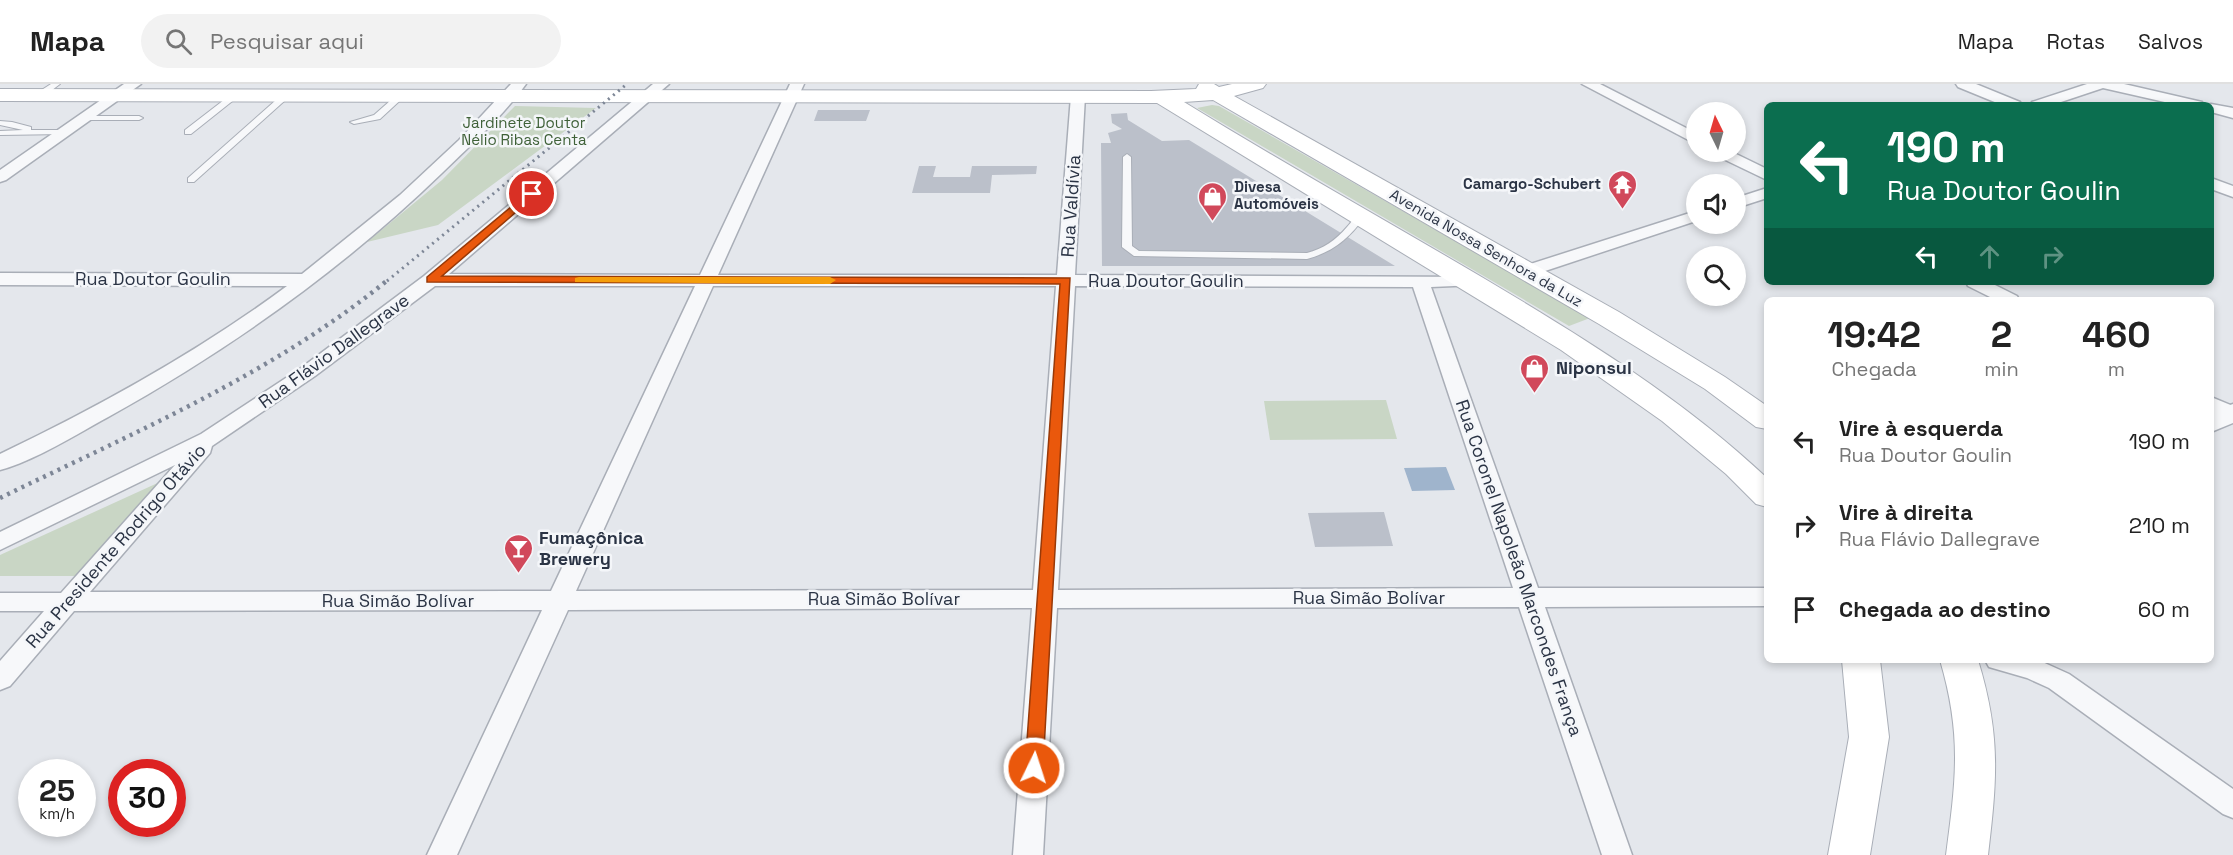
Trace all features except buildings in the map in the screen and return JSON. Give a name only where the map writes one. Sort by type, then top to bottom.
[{"type":"main road","points":[[0,95],[48,89],[236,95],[402,95],[514,90],[1151,90],[1208,89],[1256,84]]},
{"type":"main road","name":"Avenida Nossa Senhora da Luz","points":[[1208,89],[1609,318],[1672,356],[1764,418]]},
{"type":"main road","name":"Avenida Nossa Senhora da Luz","points":[[1151,90],[1470,281],[1625,378],[1710,442],[1764,492]]},
{"type":"main road","points":[[1257,154],[1298,140]]},
{"type":"main road","points":[[1298,179],[1340,164]]},
{"type":"main road","points":[[1563,338],[1596,332],[1603,328],[1609,318]]},
{"type":"main road","points":[[1625,378],[1640,366],[1672,356]]},
{"type":"main road","points":[[1849,855],[1869,737],[1861,663]]},
{"type":"main road","points":[[1960,663],[1969,694],[1975,729],[1976,764],[1968,855]]},
{"type":"street","points":[[1589,84],[1686,134]]},
{"type":"street","points":[[1963,84],[2008,102]]},
{"type":"street","points":[[2046,102],[2103,84],[2184,102]]},
{"type":"street","points":[[0,177],[126,90]]},
{"type":"street","points":[[0,463],[144,390],[203,352],[305,280],[370,230],[418,188],[514,90]]},
{"type":"street","name":"Rua Flávio Dallegrave","points":[[0,542],[209,440],[350,342],[431,280],[655,90]]},
{"type":"street","points":[[442,855],[794,90]]},
{"type":"street","name":"Rua Valdívia","points":[[1028,855],[1079,90]]},
{"type":"street","points":[[2214,109],[2233,113]]},
{"type":"street","points":[[1741,162],[1764,174]]},
{"type":"street","points":[[2214,184],[2233,192]]},
{"type":"street","points":[[1746,200],[1764,194]]},
{"type":"street","points":[[1527,272],[1686,219]]},
{"type":"street","name":"Rua Doutor Goulin","points":[[0,279],[305,280]]},
{"type":"street","name":"Rua Doutor Goulin","points":[[431,280],[1470,281]]},
{"type":"street","name":"Rua Coronel Napoleão Marcondes França","points":[[1420,281],[1617,855]]},
{"type":"street","points":[[1981,285],[2004,297]]},
{"type":"street","name":"Rua Presidente Rodrigo Otávio","points":[[0,679],[209,440]]},
{"type":"street","name":"Rua Simão Bolívar","points":[[0,602],[1764,597]]},
{"type":"street","points":[[2010,663],[2034,669],[2059,681],[2233,805]]},
{"type":"lane","points":[[188,132],[236,95]]},
{"type":"lane","points":[[191,180],[287,95]]},
{"type":"lane","points":[[354,122],[377,117],[402,95]]},
{"type":"lane","points":[[85,118],[139,118]]},
{"type":"lane","points":[[0,123],[34,131]]},
{"type":"lane","points":[[0,133],[65,132]]},
{"type":"lane","points":[[1127,157],[1127,247],[1137,254],[1307,256],[1320,253],[1348,234],[1360,216]]},
{"type":"green space","name":"Jardinete Doutor Nélio Ribas Centa","points":[[515,106],[596,108],[438,225],[367,242],[442,180]]},
{"type":"green space","points":[[1219,106],[1590,318],[1569,326],[1197,108]]},
{"type":"green space","points":[[1386,400],[1397,439],[1270,440],[1264,401]]},
{"type":"green space","points":[[162,481],[78,576],[0,576],[0,555]]},
{"type":"water","points":[[1446,467],[1455,490],[1412,491],[1404,468]]},
{"type":"railway","points":[[387,281],[627,84]]},
{"type":"railway","points":[[0,498],[151,425],[250,373],[344,313],[389,279]]},
{"type":"slow traffic","points":[[579,280],[830,280]]},
{"type":"place","name":"Camargo-Schubert","points":[[1622,210]]},
{"type":"place","name":"Divesa Automóveis","points":[[1213,222]]},
{"type":"place","name":"Niponsul","points":[[1535,394]]},
{"type":"place","name":"Fumaçônica Brewery","points":[[518,574]]},
{"type":"route","points":[[532,194],[431,280],[1066,281],[1034,768]]}]
